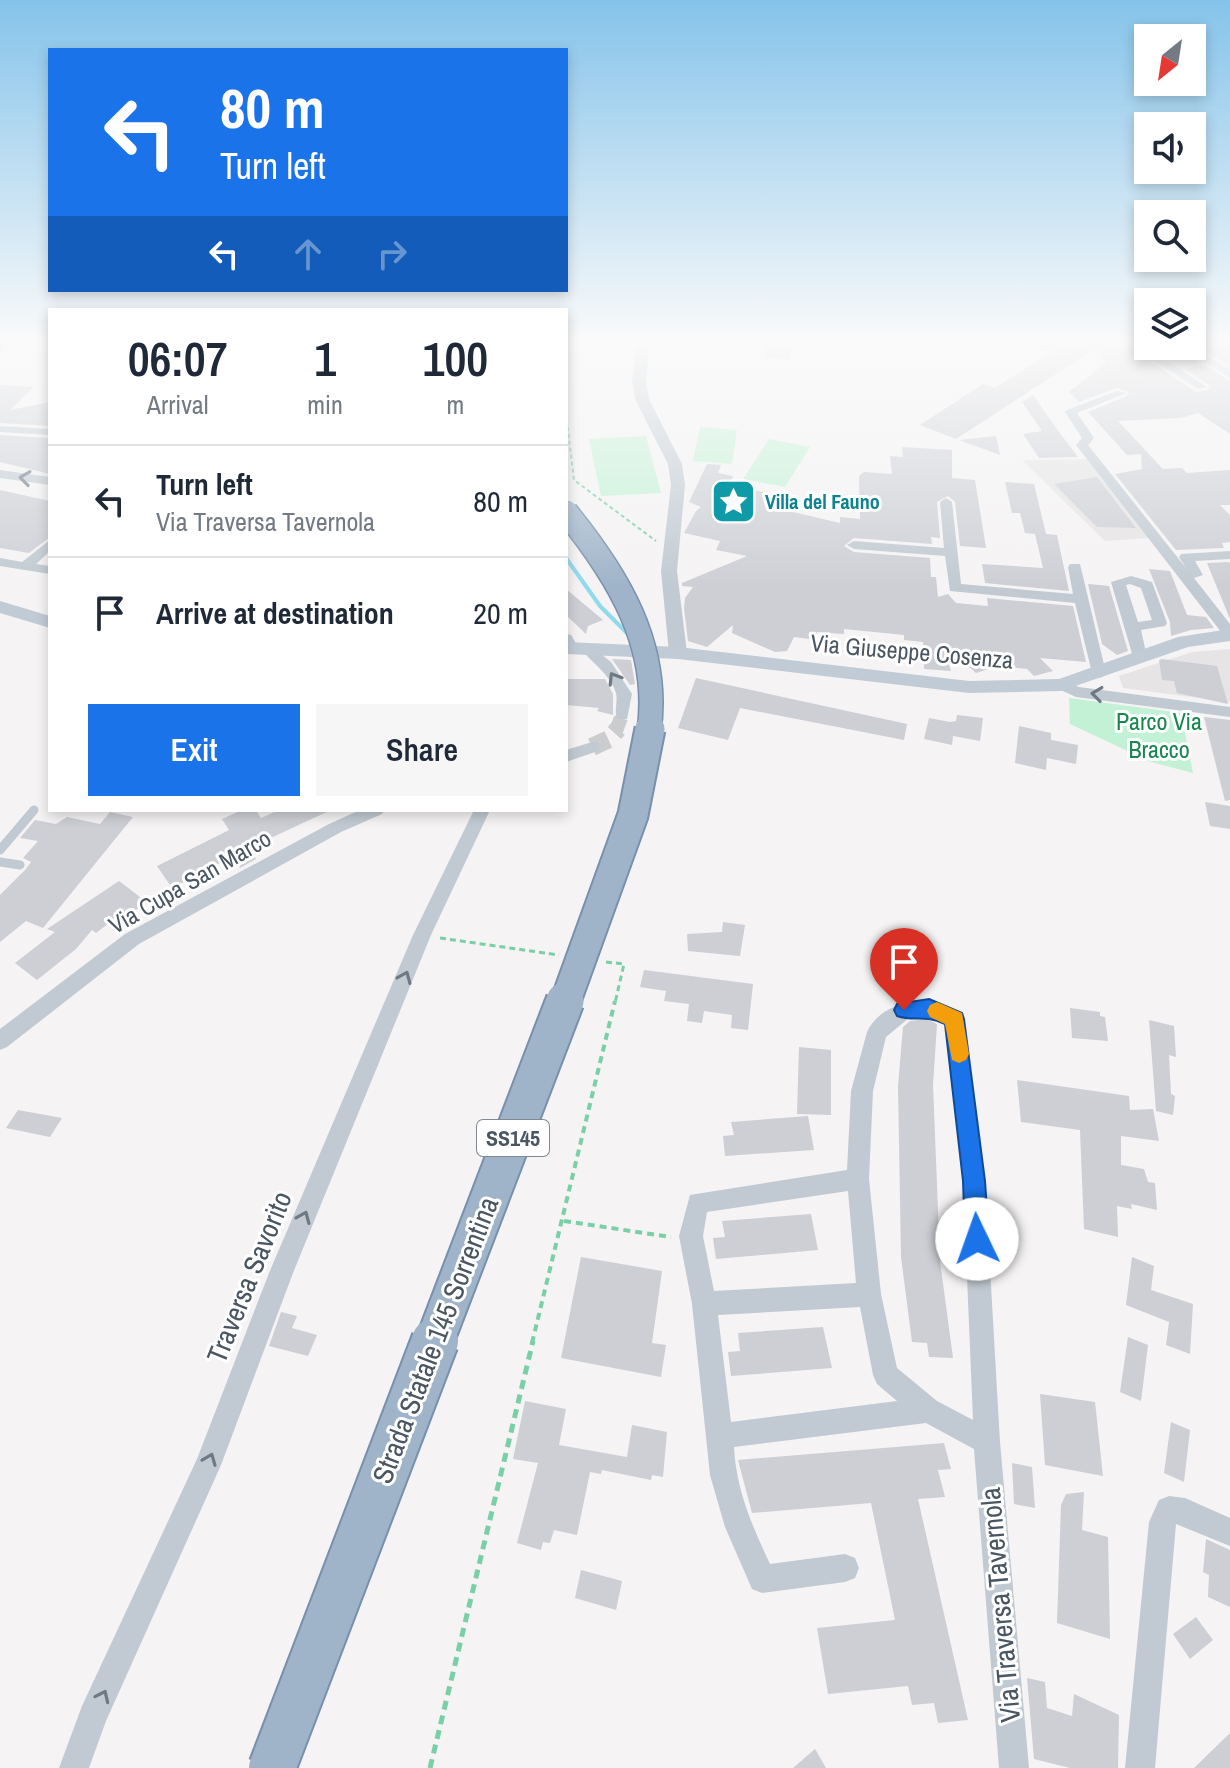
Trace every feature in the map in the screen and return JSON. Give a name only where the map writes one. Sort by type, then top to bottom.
[{"type":"highway","name":"Strada Statale 145 Sorrentina","points":[[272,1768],[617,866],[641,791],[653,715],[651,675],[643,637],[631,604],[616,577],[568,515]]},
{"type":"main road","points":[[0,607],[48,621]]},
{"type":"main road","name":"Via Giuseppe Cosenza","points":[[573,646],[678,653],[969,687],[1061,685],[1185,641],[1230,634]]},
{"type":"street","points":[[653,422],[675,464],[678,485],[669,549],[678,653]]},
{"type":"street","points":[[1077,422],[1088,438],[1082,445],[1230,634]]},
{"type":"street","points":[[0,429],[48,432]]},
{"type":"street","points":[[0,474],[48,481]]},
{"type":"street","points":[[946,502],[955,588],[1081,599]]},
{"type":"street","points":[[854,545],[951,553]]},
{"type":"street","points":[[24,567],[48,546]]},
{"type":"street","points":[[1209,599],[1186,557],[1230,555]]},
{"type":"street","points":[[0,562],[48,570]]},
{"type":"street","points":[[1075,567],[1099,673]]},
{"type":"street","points":[[1133,627],[1140,657]]},
{"type":"street","points":[[573,646],[606,665],[624,694],[622,715]]},
{"type":"street","points":[[1061,685],[1076,692],[1230,712]]},
{"type":"street","points":[[568,755],[592,747]]},
{"type":"street","name":"Via Cupa San Marco","points":[[0,1041],[132,939],[322,835],[372,812]]},
{"type":"street","name":"Traversa Savorito","points":[[74,1768],[93,1717],[208,1465],[281,1273],[422,935],[481,812]]},
{"type":"street","name":"Via Traversa Tavernola","points":[[987,1442],[928,1410],[886,1375],[869,1294],[858,1179],[862,1091],[877,1032],[904,1010],[929,1007],[954,1019],[974,1181],[987,1442],[1014,1768]]},
{"type":"street","points":[[845,1568],[762,1579],[731,1512],[720,1458],[704,1304],[691,1236],[698,1203],[858,1179]]},
{"type":"street","points":[[704,1304],[869,1294]]},
{"type":"street","points":[[720,1436],[928,1410]]},
{"type":"street","points":[[1140,1768],[1163,1522],[1169,1510],[1185,1512],[1230,1532]]},
{"type":"lane","points":[[0,850],[34,810]]},
{"type":"lane","points":[[0,862],[20,865]]},
{"type":"path","points":[[568,430],[574,480],[669,549]]},
{"type":"path","points":[[422,935],[562,955]]},
{"type":"path","points":[[430,1768],[624,964],[593,960]]},
{"type":"path","points":[[563,1221],[665,1238],[691,1236]]},
{"type":"shaded area","points":[[1089,459],[1149,538],[1105,541],[1022,460]]},
{"type":"shaded area","points":[[1230,649],[1230,702],[1123,688],[1119,676],[1192,652]]},
{"type":"green space","points":[[700,427],[737,430],[732,464],[693,461]]},
{"type":"green space","points":[[646,436],[661,493],[601,496],[589,439]]},
{"type":"green space","points":[[769,439],[810,447],[785,487],[743,479]]},
{"type":"green space","name":"Parco Via Bracco","points":[[1069,698],[1181,713],[1193,773],[1151,762],[1070,724]]},
{"type":"building","points":[[48,422],[48,426],[0,423]]},
{"type":"building","points":[[925,422],[983,422],[956,439],[920,425]]},
{"type":"building","points":[[1035,422],[1052,422],[1078,457],[1039,458],[1023,434],[1042,431]]},
{"type":"building","points":[[1097,422],[1118,422],[1163,469],[1182,468],[1187,473],[1230,470],[1230,505],[1220,505],[1230,515],[1230,542],[1222,543],[1224,548],[1176,550],[1115,474],[1142,469],[1141,454],[1127,455]]},
{"type":"building","points":[[1211,422],[1230,422],[1230,434]]},
{"type":"building","points":[[0,435],[48,438],[48,474],[0,462]]},
{"type":"building","points":[[996,436],[1000,455],[959,440]]},
{"type":"building","points":[[902,447],[952,450],[952,478],[975,480],[986,548],[960,546],[955,502],[948,496],[937,502],[940,538],[931,537],[932,544],[854,538],[844,546],[854,552],[930,558],[931,577],[936,577],[938,597],[948,594],[956,603],[988,606],[987,598],[1073,606],[1086,662],[1040,658],[1053,671],[1034,676],[1027,669],[998,666],[976,673],[942,643],[951,671],[924,669],[923,642],[904,640],[904,635],[844,629],[844,634],[817,632],[817,640],[794,637],[787,651],[775,652],[732,633],[733,625],[707,647],[688,641],[684,608],[685,598],[693,587],[682,586],[682,583],[747,556],[716,550],[720,541],[684,533],[701,507],[689,502],[707,464],[721,465],[718,473],[733,476],[730,484],[780,496],[775,501],[796,509],[793,512],[840,523],[840,517],[860,519],[859,476],[864,472],[892,474],[890,456],[903,457]]},
{"type":"building","points":[[1097,477],[1136,528],[1097,527],[1054,484]]},
{"type":"building","points":[[1005,482],[1034,484],[1046,534],[1057,535],[1069,591],[985,583],[982,564],[1043,568],[1035,534],[1025,533],[1020,513],[1012,513]]},
{"type":"building","points":[[0,490],[48,501],[48,539],[29,553],[0,548]]},
{"type":"building","points":[[1207,563],[1230,563],[1230,619]]},
{"type":"building","points":[[1149,569],[1170,571],[1187,615],[1206,617],[1214,628],[1171,636],[1170,622]]},
{"type":"building","points":[[1088,584],[1109,586],[1128,651],[1117,655],[1102,644]]},
{"type":"building","points":[[568,591],[603,620],[588,626],[586,634],[568,617]]},
{"type":"building","points":[[612,659],[631,660],[635,684],[630,685]]},
{"type":"building","points":[[1159,660],[1217,666],[1228,704],[1177,693],[1174,681],[1162,680]]},
{"type":"building","points":[[696,678],[907,724],[904,740],[740,708],[728,740],[678,728]]},
{"type":"building","points":[[568,679],[605,679],[613,694],[613,715],[597,711],[599,708],[568,705]]},
{"type":"building","points":[[957,715],[983,718],[980,741],[953,736],[952,745],[924,739],[929,718],[950,722],[956,721]]},
{"type":"building","points":[[1204,717],[1230,720],[1230,800],[1225,801]]},
{"type":"building","points":[[1019,726],[1051,733],[1051,740],[1078,745],[1076,764],[1047,758],[1046,770],[1015,763]]},
{"type":"building","points":[[1205,802],[1230,806],[1230,829],[1210,826]]},
{"type":"building","points":[[110,812],[133,817],[43,928],[26,921],[0,942],[0,895],[31,862],[23,858],[38,841],[20,838],[35,820],[56,824],[67,817],[100,824]]},
{"type":"building","points":[[238,812],[257,812],[261,818],[274,812],[327,812],[249,848],[256,859],[240,868],[232,857],[172,888],[157,866],[229,830],[222,819]]},
{"type":"building","points":[[119,881],[148,903],[122,918],[118,916],[96,933],[92,930],[76,949],[37,980],[15,963],[55,932],[47,929]]},
{"type":"building","points":[[723,922],[745,925],[740,956],[688,951],[687,934],[722,932]]},
{"type":"building","points":[[644,970],[753,984],[748,1030],[731,1028],[732,1015],[704,1011],[702,1023],[687,1021],[689,1004],[664,1001],[666,991],[640,987]]},
{"type":"building","points":[[1070,1008],[1100,1012],[1100,1016],[1105,1017],[1108,1041],[1072,1038]]},
{"type":"building","points":[[927,1019],[937,1024],[933,1085],[940,1261],[953,1358],[929,1357],[927,1343],[912,1342],[901,1257],[898,1086],[903,1027],[910,1021]]},
{"type":"building","points":[[1149,1020],[1174,1026],[1176,1057],[1169,1055],[1171,1094],[1175,1096],[1173,1115],[1156,1111]]},
{"type":"building","points":[[799,1047],[831,1050],[831,1115],[797,1114]]},
{"type":"building","points":[[1017,1080],[1129,1096],[1130,1110],[1153,1109],[1159,1141],[1121,1136],[1121,1165],[1144,1169],[1148,1182],[1155,1183],[1157,1210],[1131,1204],[1132,1209],[1117,1206],[1118,1237],[1084,1229],[1080,1130],[1021,1122]]},
{"type":"building","points":[[18,1110],[62,1118],[50,1137],[6,1128]]},
{"type":"building","points":[[808,1116],[814,1150],[725,1156],[723,1136],[734,1135],[731,1122]]},
{"type":"building","points":[[811,1214],[818,1250],[716,1259],[713,1238],[725,1237],[722,1221]]},
{"type":"building","points":[[581,1257],[662,1271],[652,1343],[666,1345],[661,1377],[561,1358]]},
{"type":"building","points":[[1132,1257],[1154,1266],[1151,1290],[1193,1304],[1190,1354],[1166,1345],[1169,1322],[1126,1305]]},
{"type":"building","points":[[281,1312],[297,1316],[292,1328],[317,1335],[308,1356],[269,1346]]},
{"type":"building","points":[[823,1327],[832,1368],[731,1376],[728,1352],[740,1351],[738,1333]]},
{"type":"building","points":[[1128,1337],[1148,1345],[1141,1401],[1120,1392]]},
{"type":"building","points":[[1040,1394],[1095,1402],[1103,1476],[1045,1465]]},
{"type":"building","points":[[525,1401],[566,1409],[559,1445],[627,1457],[632,1425],[667,1432],[663,1477],[652,1475],[651,1480],[602,1470],[601,1474],[590,1472],[577,1535],[554,1530],[550,1543],[543,1542],[541,1550],[517,1543],[538,1463],[513,1459]]},
{"type":"building","points":[[1171,1422],[1190,1430],[1184,1482],[1164,1473]]},
{"type":"building","points":[[944,1443],[951,1469],[938,1470],[945,1497],[918,1499],[968,1720],[938,1723],[934,1703],[912,1705],[908,1686],[828,1694],[817,1628],[895,1620],[871,1503],[752,1513],[738,1460]]},
{"type":"building","points":[[1012,1463],[1032,1467],[1035,1508],[1014,1504]]},
{"type":"building","points":[[1084,1492],[1082,1530],[1108,1537],[1110,1639],[1057,1623],[1061,1505],[1066,1494]]},
{"type":"building","points":[[1206,1539],[1230,1550],[1230,1607],[1208,1597],[1209,1575],[1203,1572]]},
{"type":"building","points":[[581,1570],[622,1581],[616,1610],[575,1598]]},
{"type":"building","points":[[1196,1617],[1213,1640],[1190,1659],[1173,1634]]},
{"type":"building","points":[[1027,1678],[1045,1682],[1047,1708],[1072,1716],[1074,1694],[1119,1715],[1118,1768],[1070,1768],[1034,1759]]},
{"type":"building","points":[[1230,1733],[1230,1768],[1194,1768]]},
{"type":"building","points":[[815,1749],[826,1768],[793,1768]]},
{"type":"waterway","points":[[568,561],[600,606],[628,634]]},
{"type":"tunnel","points":[[616,731],[622,715]]},
{"type":"tunnel","points":[[592,747],[609,739],[618,729]]},
{"type":"slow traffic","points":[[937,1011],[954,1019],[959,1054]]},
{"type":"place","name":"Villa del Fauno","points":[[734,502]]},
{"type":"route","points":[[904,1010],[929,1007],[954,1019],[974,1181],[977,1239]]}]
